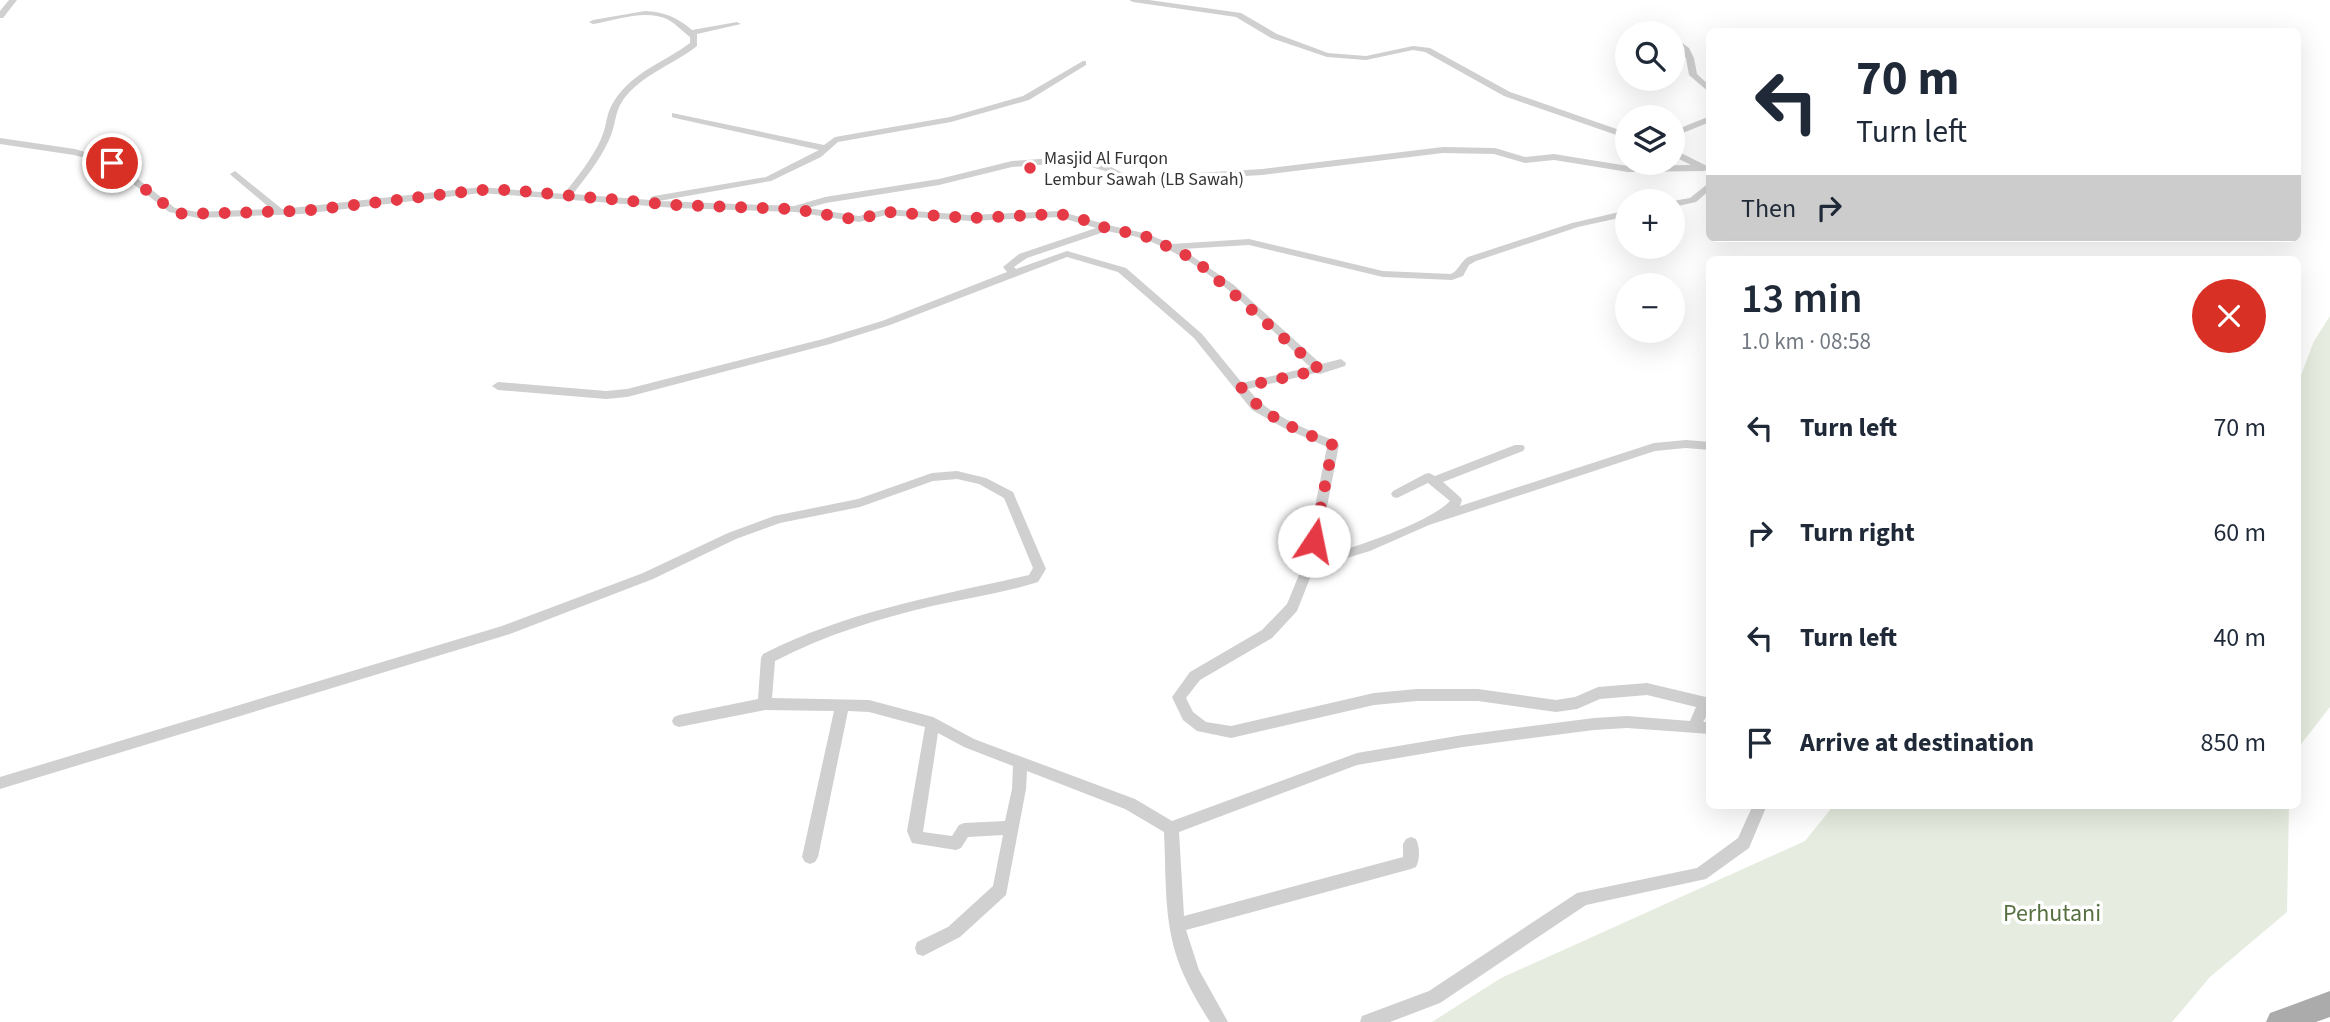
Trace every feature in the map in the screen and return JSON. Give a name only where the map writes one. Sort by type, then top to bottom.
[{"type":"main road","points":[[2279,1022],[2330,1004]]},
{"type":"street","points":[[0,16],[13,0]]},
{"type":"street","points":[[1133,0],[1238,15],[1274,36],[1327,55],[1366,58],[1413,48],[1427,50],[1507,94],[1615,131]]},
{"type":"street","points":[[567,196],[585,173],[607,135],[612,110],[627,89],[641,75],[694,44],[694,36],[678,20],[658,13],[593,23]]},
{"type":"street","points":[[690,33],[737,24]]},
{"type":"street","points":[[1685,47],[1693,59],[1693,75],[1706,88]]},
{"type":"street","points":[[640,201],[768,179],[783,174],[835,141],[855,135],[951,119],[1026,98],[1083,63]]},
{"type":"street","points":[[675,115],[824,148]]},
{"type":"street","points":[[1685,129],[1706,121]]},
{"type":"street","points":[[0,141],[75,152],[112,163],[172,210],[183,214],[280,212],[481,190],[795,209],[859,219],[886,212],[970,218],[1059,214],[1145,236],[1194,259],[1320,370]]},
{"type":"street","points":[[795,209],[825,200],[939,182],[1012,164],[1053,161],[1084,162],[1108,169],[1129,180],[1262,172],[1443,150],[1496,151],[1525,160],[1554,157],[1628,169],[1706,168]]},
{"type":"street","points":[[1685,158],[1706,168]]},
{"type":"street","points":[[235,174],[280,212]]},
{"type":"street","points":[[1685,202],[1693,200],[1706,189]]},
{"type":"street","points":[[1170,247],[1249,242],[1383,274],[1452,277],[1459,274],[1465,263],[1472,259],[1575,225],[1615,216]]},
{"type":"street","points":[[1014,273],[1008,267],[1023,256],[1106,228]]},
{"type":"street","points":[[498,386],[606,395],[627,393],[838,338],[1067,254],[1122,270],[1198,336],[1256,407],[1333,445],[1309,565],[1292,607],[1267,634],[1195,676],[1180,697],[1183,708],[1202,727],[1245,731],[1374,699],[1417,695],[1478,695],[1556,706],[1577,703],[1598,693],[1647,689],[1706,704]]},
{"type":"street","points":[[1241,387],[1340,363]]},
{"type":"street","points":[[1309,565],[1371,546],[1429,521],[1654,447],[1706,446]]},
{"type":"street","points":[[1434,481],[1519,448]]},
{"type":"street","points":[[0,783],[505,631],[649,576],[732,536],[778,519],[860,503],[932,477],[957,475],[982,481],[1009,495],[1040,569],[1037,576],[867,618],[775,654],[766,662],[765,704]]},
{"type":"street","points":[[1397,494],[1429,477],[1456,500],[1454,506],[1429,521]]},
{"type":"street","points":[[679,721],[765,704],[869,706],[933,723],[969,743],[1020,764],[1130,804],[1171,828]]},
{"type":"street","points":[[810,857],[843,704]]},
{"type":"street","points":[[1171,828],[1357,759],[1463,741],[1594,724],[1627,722],[1702,728],[1706,709]]},
{"type":"street","points":[[933,723],[915,831],[917,838],[953,843],[959,841],[964,830],[1010,828]]},
{"type":"street","points":[[923,948],[954,932],[1000,890],[1006,873],[1010,828],[1019,789],[1020,764]]},
{"type":"street","points":[[1368,1022],[1434,997],[1583,898],[1701,874],[1744,843],[1758,809]]},
{"type":"street","points":[[1171,828],[1178,925],[1185,957],[1192,975],[1220,1022]]},
{"type":"street","points":[[1178,925],[1411,863],[1410,844]]},
{"type":"green space","points":[[2330,316],[2330,707],[2301,744],[2301,375],[2314,341]]},
{"type":"green space","name":"Perhutani","points":[[1831,809],[2289,809],[2287,912],[2210,977],[2172,1022],[1432,1022],[1501,978],[1805,841]]},
{"type":"place","name":"Masjid Al Furqon Lembur Sawah (LB Sawah)","points":[[1030,168]]},
{"type":"route","points":[[112,163],[172,210],[183,214],[302,211],[481,190],[508,190],[675,205],[795,209],[859,219],[886,212],[970,218],[1059,214],[1145,236],[1194,259],[1320,370],[1241,387],[1256,407],[1333,445],[1330,472],[1314,541]]}]
